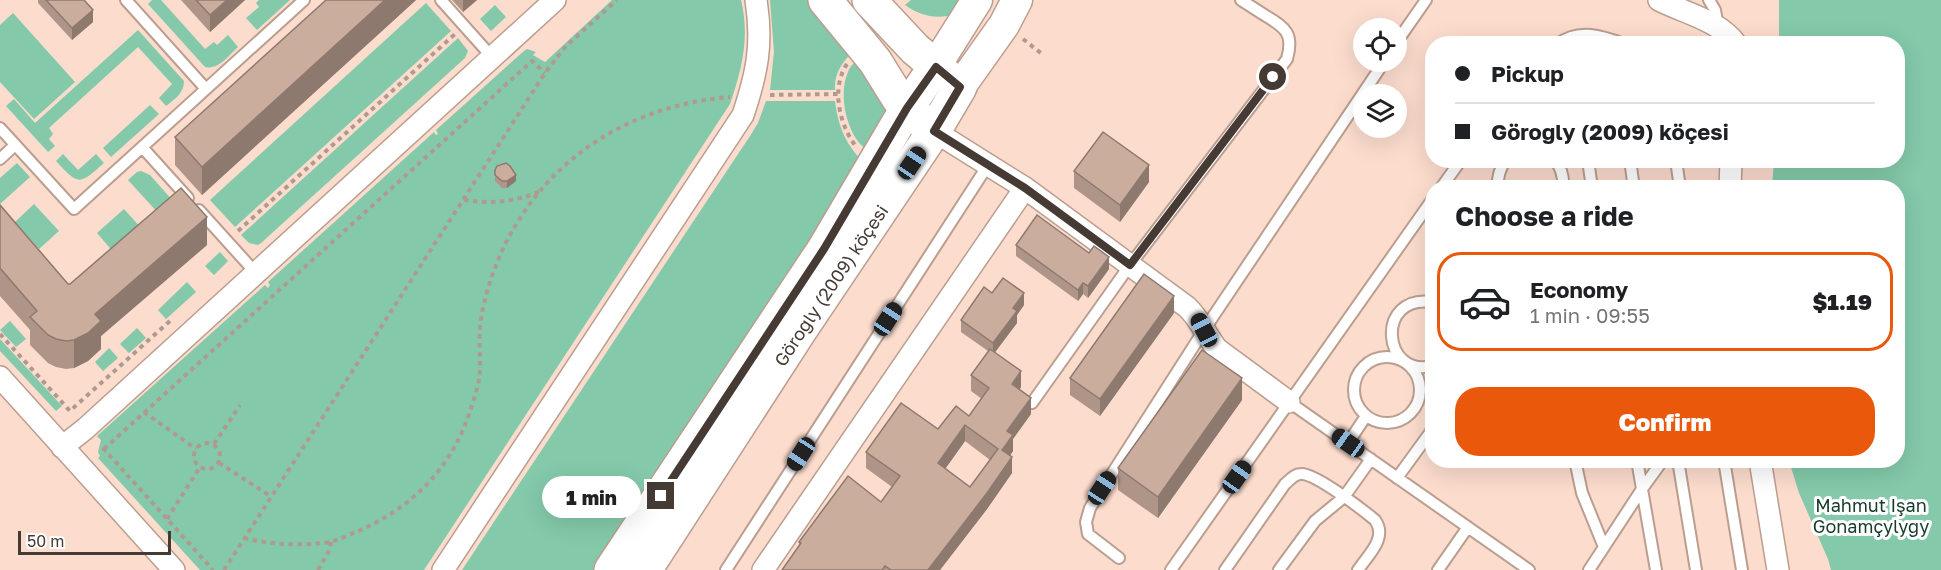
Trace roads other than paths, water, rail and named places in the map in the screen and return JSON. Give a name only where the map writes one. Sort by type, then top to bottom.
[{"type":"main road","points":[[825,0],[875,62],[898,98],[934,131]]},
{"type":"main road","points":[[869,0],[915,50],[948,77]]},
{"type":"main road","name":"Görogly (2009) köçesi","points":[[645,570],[801,329],[934,131],[948,77],[976,0]]},
{"type":"main road","name":"Görogly (2009) köçesi","points":[[611,570],[824,249],[907,108],[948,77],[1004,25],[1017,0]]},
{"type":"street","points":[[62,447],[86,429],[555,0]]},
{"type":"street","points":[[443,570],[743,115],[750,95],[760,48],[760,22],[756,0]]},
{"type":"street","points":[[1659,0],[1718,27],[1730,36]]},
{"type":"street","points":[[934,131],[1025,188],[1192,311],[1217,349],[1289,402]]},
{"type":"street","points":[[763,570],[1025,188]]},
{"type":"street","points":[[0,377],[174,570]]},
{"type":"street","points":[[1761,468],[1778,570]]},
{"type":"lane","points":[[126,0],[206,89]]},
{"type":"lane","points":[[0,128],[74,209],[304,0]]},
{"type":"lane","points":[[441,0],[492,57]]},
{"type":"lane","points":[[1032,403],[1130,265],[1287,59],[1290,48],[1285,28],[1241,0]]},
{"type":"lane","points":[[1407,27],[1426,0]]},
{"type":"lane","points":[[1709,0],[1715,10],[1718,27]]},
{"type":"lane","points":[[1119,558],[1088,534],[1086,522],[1090,508],[1204,330],[1377,72]]},
{"type":"lane","points":[[0,159],[15,145]]},
{"type":"lane","points":[[142,147],[255,272]]},
{"type":"lane","points":[[726,570],[988,165]]},
{"type":"lane","points":[[1171,570],[1425,210]]},
{"type":"lane","points":[[1425,300],[1404,308],[1396,316],[1392,326],[1393,346],[1399,356],[1407,363],[1414,371],[1418,380],[1420,390],[1413,410],[1396,422],[1386,423],[1375,421],[1359,408],[1354,389],[1360,370],[1368,363],[1377,358],[1387,357],[1397,358],[1407,363],[1417,367],[1425,366]]},
{"type":"lane","points":[[1289,402],[1528,570]]},
{"type":"lane","points":[[1348,443],[1366,416]]},
{"type":"lane","points":[[1397,478],[1425,440]]},
{"type":"lane","points":[[1279,570],[1315,521],[1344,496],[1371,459]]},
{"type":"lane","points":[[1577,468],[1582,493],[1604,547]]},
{"type":"lane","points":[[1638,468],[1656,570]]},
{"type":"lane","points":[[1589,570],[1657,468]]},
{"type":"lane","points":[[1679,468],[1696,570]]},
{"type":"lane","points":[[1725,468],[1742,570]]},
{"type":"lane","points":[[1225,570],[1285,484],[1300,474],[1308,475],[1344,496],[1375,520],[1380,530],[1380,539],[1359,570]]},
{"type":"lane","points":[[1438,570],[1468,527]]},
{"type":"park label","name":"Mahmut Işan Gonamçylygy","points":[[1871,515]]}]
